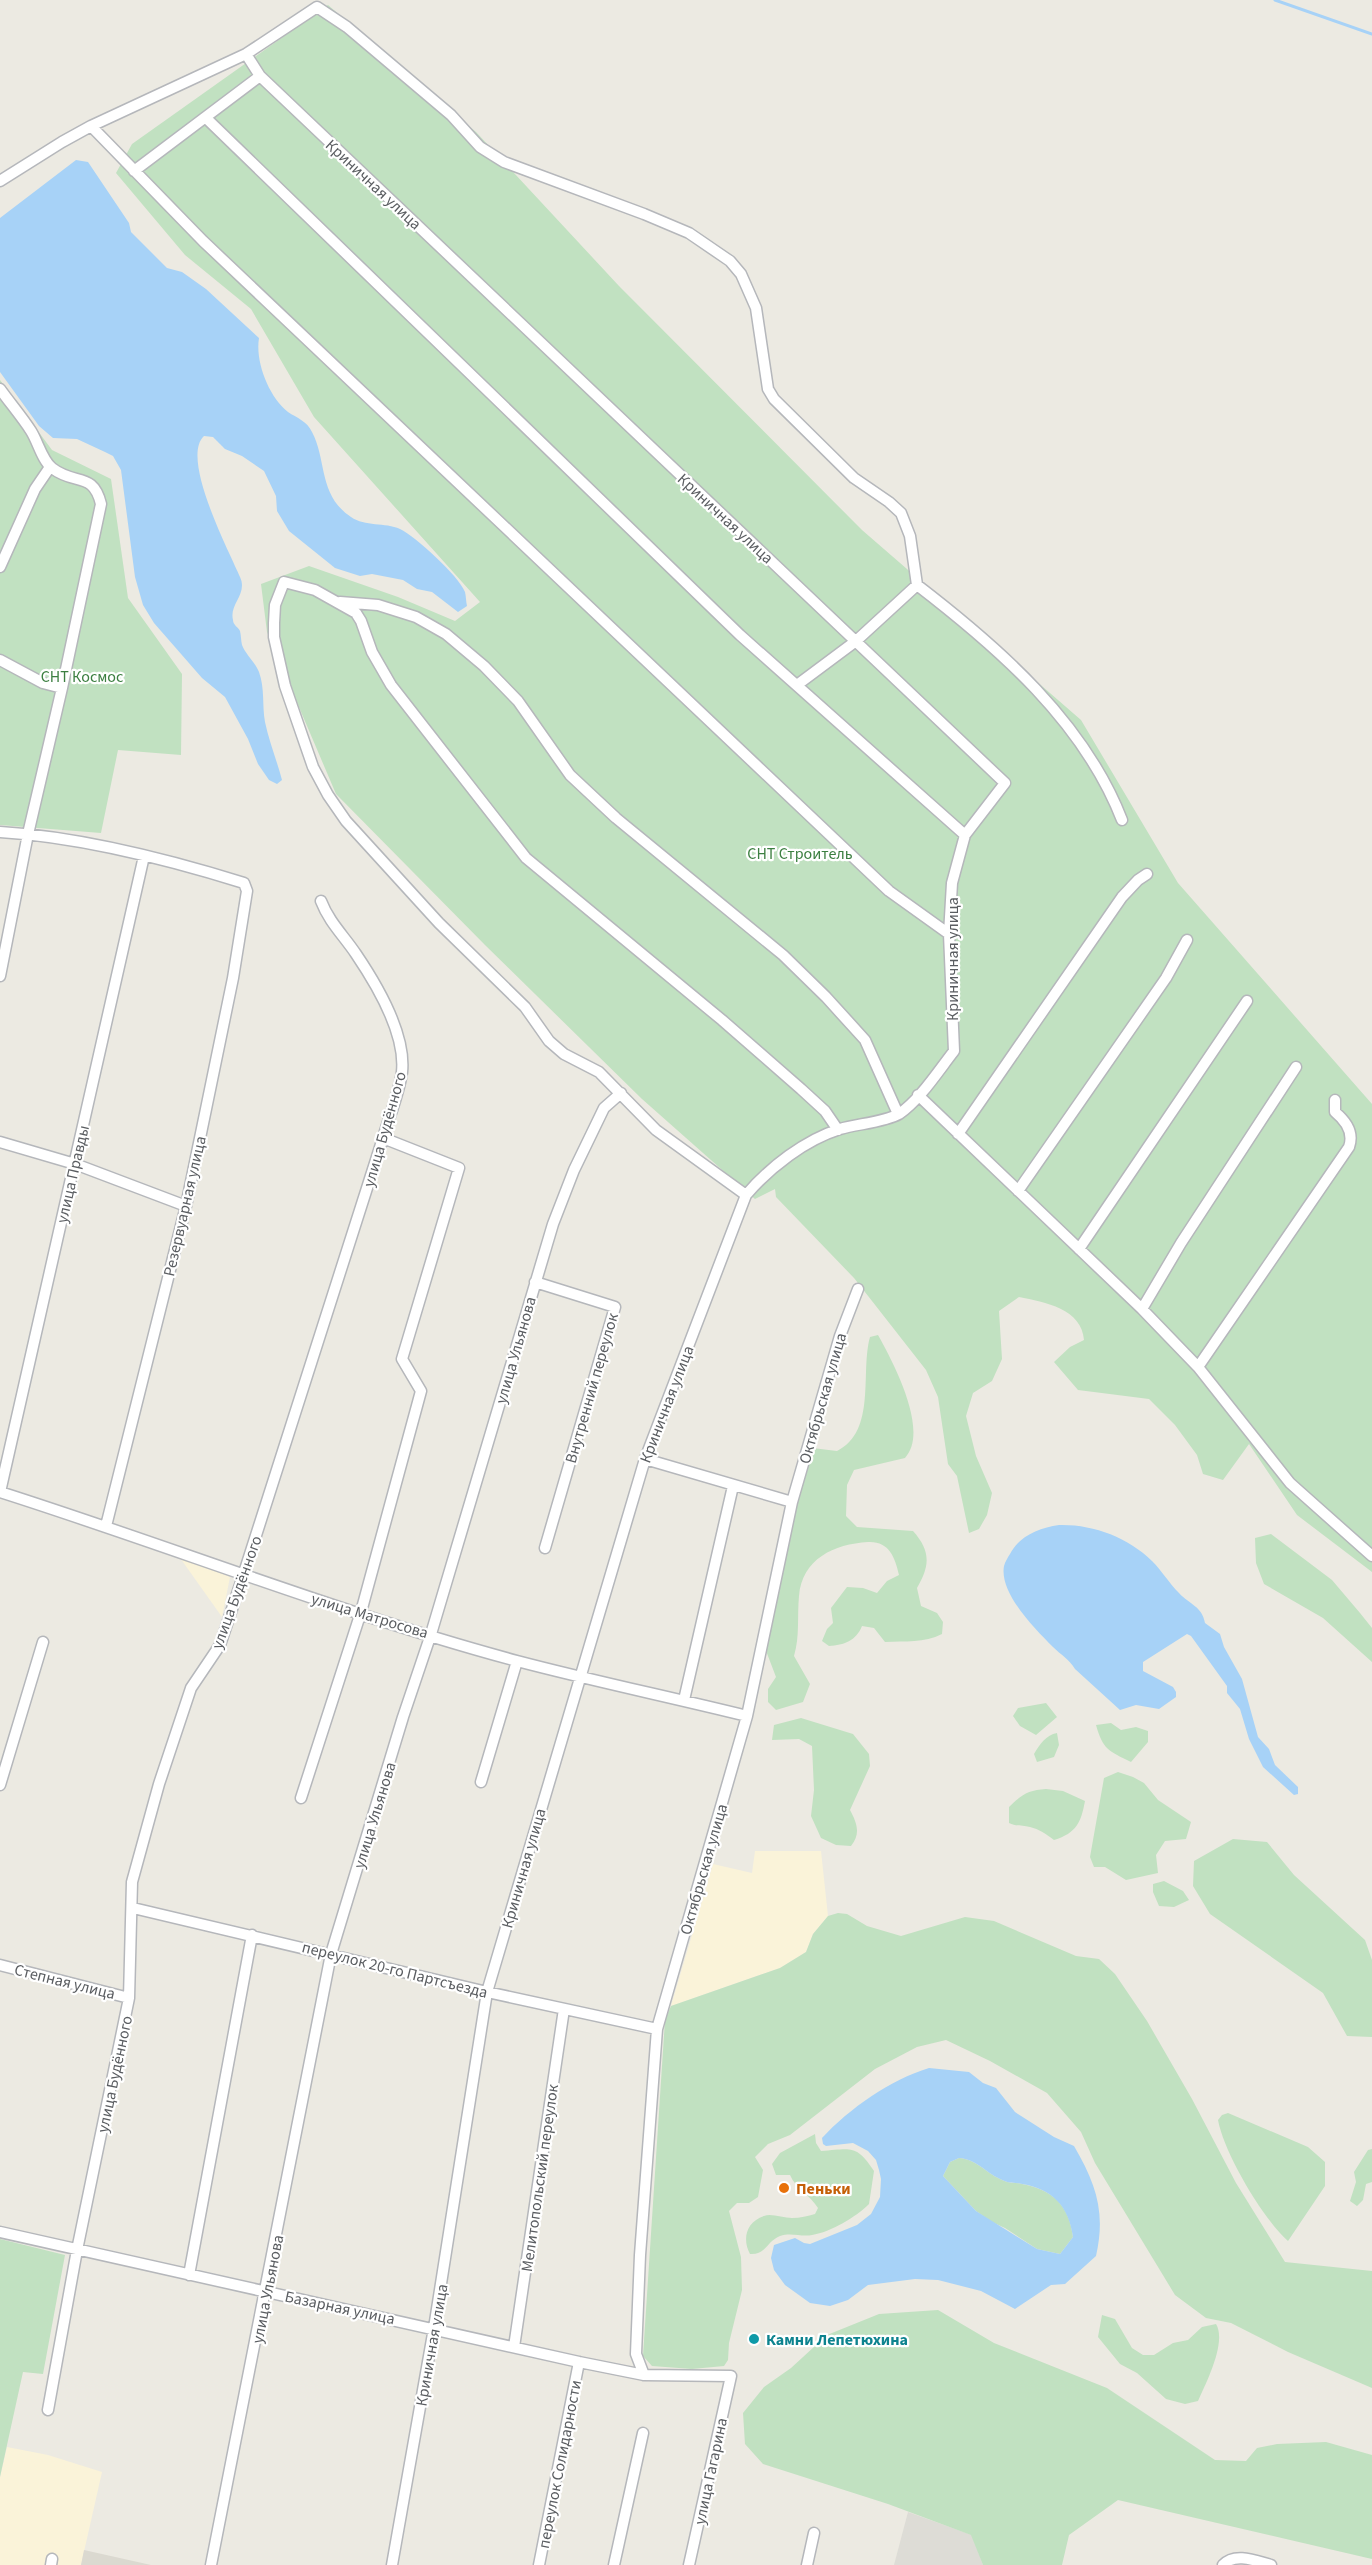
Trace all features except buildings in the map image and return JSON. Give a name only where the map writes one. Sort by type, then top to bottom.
[{"type":"street","points":[[0,181],[91,126],[246,54],[317,7],[347,27],[451,115],[480,147],[504,162],[689,233],[730,261],[741,274],[756,308],[768,388],[774,399],[854,478],[901,513],[910,536],[917,585],[983,639],[1048,703],[1085,748],[1122,820]]},
{"type":"street","name":"Криничная улица","points":[[246,54],[260,76],[1005,783],[965,835],[952,883],[949,933],[954,1051],[918,1095]]},
{"type":"street","points":[[134,171],[260,76]]},
{"type":"street","points":[[206,118],[740,635],[965,835]]},
{"type":"street","points":[[91,126],[211,250],[889,891],[949,933]]},
{"type":"street","points":[[0,389],[31,432],[50,467],[75,480],[91,483],[97,490],[101,504],[28,834],[0,976]]},
{"type":"street","points":[[0,567],[35,489],[50,467]]},
{"type":"street","points":[[838,1130],[825,1111],[775,1066],[526,858],[391,685],[372,652],[356,613],[315,590],[284,582],[275,605],[274,637],[285,686],[313,767],[328,795],[346,821],[400,881],[525,1007],[549,1041],[564,1054],[599,1072],[656,1130],[746,1195],[756,1183],[799,1150],[838,1130],[898,1114],[918,1095],[1142,1309],[1198,1367],[1290,1483],[1372,1556]]},
{"type":"street","points":[[797,685],[856,641],[917,585]]},
{"type":"street","points":[[339,602],[378,605],[416,617],[446,634],[484,666],[518,701],[570,775],[616,818],[783,955],[826,997],[865,1040],[898,1114]]},
{"type":"street","points":[[0,660],[44,682],[62,688]]},
{"type":"street","points":[[0,832],[28,834],[144,856]]},
{"type":"street","name":"Резервуарная улица","points":[[106,1526],[186,1206],[245,910],[244,883],[144,856]]},
{"type":"street","name":"улица Правды","points":[[0,1492],[144,856]]},
{"type":"street","points":[[958,1134],[1122,897],[1147,874]]},
{"type":"street","name":"улица Будённого","points":[[48,2410],[77,2250],[129,1998],[132,1882],[159,1784],[190,1688],[220,1646],[402,1074],[402,1052],[379,988],[327,916],[321,901]]},
{"type":"street","points":[[1018,1191],[1166,978],[1187,939]]},
{"type":"street","points":[[1079,1250],[1247,1001]]},
{"type":"street","points":[[1142,1309],[1181,1243],[1296,1067]]},
{"type":"street","name":"улица Ульянова","points":[[212,2565],[332,1953],[403,1717],[431,1634],[553,1224],[574,1170],[604,1108],[621,1093]]},
{"type":"street","points":[[1198,1367],[1352,1140],[1342,1118],[1335,1112],[1335,1100]]},
{"type":"street","points":[[301,1798],[361,1612],[421,1391],[402,1359],[459,1168],[383,1138]]},
{"type":"street","points":[[0,1142],[75,1164],[186,1206]]},
{"type":"street","name":"Криничная улица","points":[[392,2565],[434,2328],[487,1992],[579,1675],[645,1459],[746,1195]]},
{"type":"street","name":"Внутренний переулок","points":[[535,1282],[615,1307],[545,1548]]},
{"type":"street","name":"Октябрьская улица","points":[[644,2375],[636,2354],[640,2255],[657,2030],[747,1716],[792,1502],[840,1336],[858,1289]]},
{"type":"street","points":[[645,1459],[792,1502]]},
{"type":"street","points":[[684,1701],[734,1486]]},
{"type":"street","name":"улица Матросова","points":[[0,1492],[106,1526],[243,1575],[517,1660],[747,1716]]},
{"type":"street","points":[[0,1785],[42,1642]]},
{"type":"street","points":[[481,1782],[517,1660]]},
{"type":"street","name":"переулок 20-го Партсъезда","points":[[133,1908],[657,2030]]},
{"type":"street","points":[[189,2275],[252,1935]]},
{"type":"street","name":"Степная улица","points":[[0,1965],[129,1998]]},
{"type":"street","name":"Мелитопольский переулок","points":[[514,2347],[564,2009]]},
{"type":"street","name":"Базарная улица","points":[[0,2232],[644,2375]]},
{"type":"street","name":"переулок Солидарности","points":[[539,2565],[579,2362]]},
{"type":"street","name":"улица Гагарина","points":[[644,2375],[731,2376],[689,2565]]},
{"type":"street","points":[[614,2565],[643,2433]]},
{"type":"street","points":[[807,2565],[814,2533]]},
{"type":"street","points":[[1225,2563],[1239,2558],[1271,2565]]},
{"type":"shaded area","points":[[178,1555],[230,1577],[222,1617]]},
{"type":"shaded area","points":[[755,1851],[821,1851],[828,1916],[813,1934],[806,1952],[780,1968],[671,2006],[713,1864],[752,1873]]},
{"type":"shaded area","points":[[7,2447],[48,2455],[102,2472],[81,2565],[0,2565],[0,2477]]},
{"type":"shaded area","points":[[908,2512],[972,2535],[983,2565],[894,2565]]},
{"type":"shaded area","points":[[84,2550],[151,2565],[81,2565]]},
{"type":"green space","name":"СНТ Строитель","points":[[328,5],[476,132],[619,286],[862,530],[1081,720],[1178,883],[1372,1104],[1372,1572],[1297,1515],[1249,1444],[1223,1480],[1203,1474],[1197,1455],[1175,1425],[1149,1399],[1078,1390],[1054,1362],[1070,1347],[1084,1340],[1082,1329],[1077,1321],[1060,1309],[1040,1301],[1019,1297],[999,1311],[1002,1359],[992,1381],[973,1393],[966,1416],[976,1456],[992,1493],[987,1515],[979,1529],[969,1533],[957,1476],[948,1464],[938,1397],[926,1370],[854,1278],[776,1197],[775,1189],[755,1199],[642,1099],[336,794],[267,632],[261,584],[309,566],[398,597],[455,621],[480,602],[314,417],[251,309],[185,255],[116,173],[132,144]]},
{"type":"green space","name":"СНТ Космос","points":[[0,380],[52,450],[111,479],[128,598],[182,674],[181,755],[118,750],[101,833],[0,825]]},
{"type":"green space","points":[[878,1335],[906,1396],[911,1414],[912,1446],[905,1458],[854,1470],[847,1485],[846,1516],[857,1527],[913,1531],[919,1538],[927,1559],[917,1588],[921,1606],[937,1613],[943,1622],[942,1634],[921,1640],[885,1642],[874,1628],[862,1626],[853,1639],[840,1645],[829,1646],[822,1641],[827,1629],[833,1623],[831,1608],[847,1587],[863,1588],[877,1593],[887,1581],[899,1575],[893,1556],[881,1544],[855,1543],[832,1550],[813,1563],[801,1583],[798,1634],[794,1656],[810,1684],[803,1702],[776,1710],[768,1702],[768,1689],[776,1677],[760,1635],[812,1448],[837,1451],[849,1442],[858,1430],[865,1400],[867,1351],[870,1337]]},
{"type":"green space","points":[[1271,1534],[1332,1580],[1372,1628],[1372,1662],[1323,1618],[1264,1584],[1256,1563],[1255,1538]]},
{"type":"green space","points":[[1046,1703],[1057,1717],[1036,1735],[1020,1726],[1013,1716],[1018,1708]]},
{"type":"green space","points":[[801,1718],[853,1734],[869,1754],[870,1766],[850,1810],[857,1828],[856,1837],[851,1846],[836,1845],[821,1838],[811,1816],[814,1790],[812,1746],[799,1739],[772,1740],[774,1725]]},
{"type":"green space","points":[[1111,1723],[1121,1730],[1136,1727],[1148,1731],[1148,1742],[1131,1762],[1112,1752],[1101,1740],[1096,1725]]},
{"type":"green space","points":[[1057,1733],[1059,1745],[1054,1757],[1037,1762],[1034,1754],[1046,1738]]},
{"type":"green space","points":[[1118,1772],[1144,1783],[1158,1800],[1191,1822],[1186,1839],[1165,1841],[1156,1855],[1158,1873],[1126,1880],[1105,1867],[1094,1867],[1090,1857],[1104,1778]]},
{"type":"green space","points":[[1046,1789],[1063,1791],[1085,1801],[1077,1826],[1068,1834],[1054,1840],[1036,1829],[1009,1823],[1009,1807],[1030,1792]]},
{"type":"green space","points":[[1233,1839],[1267,1842],[1294,1875],[1365,1940],[1372,1960],[1372,2037],[1347,2036],[1323,1993],[1210,1914],[1193,1886],[1194,1861]]},
{"type":"green space","points":[[1164,1881],[1183,1891],[1189,1900],[1174,1907],[1159,1906],[1153,1892],[1153,1884]]},
{"type":"green space","points":[[838,1913],[847,1914],[867,1926],[901,1936],[965,1917],[994,1921],[1076,1956],[1099,1959],[1115,1974],[1147,2021],[1192,2099],[1236,2183],[1285,2262],[1372,2271],[1372,2388],[1288,2352],[1231,2323],[1206,2318],[1175,2295],[1095,2163],[1081,2132],[1047,2093],[990,2061],[946,2040],[917,2047],[875,2069],[790,2135],[768,2144],[755,2157],[763,2170],[758,2197],[749,2203],[737,2203],[729,2211],[741,2257],[742,2290],[729,2343],[728,2360],[724,2366],[692,2369],[652,2366],[643,2356],[665,2020],[671,2006],[780,1968],[806,1952],[813,1934],[828,1916]]},
{"type":"green space","points":[[1228,2113],[1308,2147],[1325,2162],[1325,2186],[1288,2241],[1256,2202],[1228,2150],[1218,2120],[1222,2115]]},
{"type":"green space","points":[[815,2134],[816,2143],[821,2151],[852,2150],[868,2162],[874,2171],[869,2204],[850,2219],[827,2231],[812,2235],[780,2236],[760,2252],[750,2254],[746,2237],[753,2222],[767,2215],[792,2218],[815,2214],[818,2208],[815,2203],[790,2175],[776,2175],[772,2164],[780,2153]]},
{"type":"green space","points":[[1372,2149],[1372,2182],[1366,2184],[1363,2200],[1357,2206],[1350,2201],[1356,2182],[1354,2172],[1368,2150]]},
{"type":"green space","points":[[959,2158],[975,2163],[1003,2181],[1043,2190],[1058,2201],[1068,2216],[1073,2237],[1060,2254],[1037,2249],[976,2211],[943,2176],[950,2162]]},
{"type":"green space","points":[[0,2239],[65,2255],[43,2374],[23,2372],[0,2477]]},
{"type":"green space","points":[[938,2310],[994,2343],[1107,2388],[1215,2460],[1246,2461],[1257,2448],[1277,2444],[1326,2442],[1372,2455],[1372,2559],[1118,2500],[1069,2535],[1062,2565],[983,2565],[971,2535],[888,2504],[763,2464],[745,2444],[743,2413],[764,2387],[791,2368],[827,2335],[879,2314]]},
{"type":"green space","points":[[1102,2315],[1115,2319],[1132,2348],[1143,2355],[1154,2355],[1173,2343],[1188,2340],[1202,2327],[1216,2324],[1219,2332],[1217,2352],[1198,2401],[1185,2404],[1166,2399],[1137,2373],[1120,2364],[1098,2337]]},
{"type":"water","points":[[76,160],[88,162],[129,223],[131,232],[167,268],[182,272],[206,289],[259,338],[261,368],[269,388],[288,412],[305,422],[310,428],[317,443],[328,488],[340,508],[357,520],[394,527],[407,533],[446,567],[465,592],[467,606],[458,612],[432,592],[417,589],[403,580],[372,574],[360,576],[335,568],[289,531],[277,511],[276,496],[264,471],[242,456],[225,449],[213,437],[204,436],[198,447],[198,464],[217,527],[242,583],[242,589],[232,614],[233,622],[240,631],[244,649],[261,678],[265,722],[282,780],[277,784],[269,780],[258,764],[248,739],[225,697],[202,678],[154,623],[143,605],[135,577],[121,470],[113,456],[77,439],[53,438],[39,426],[0,372],[0,218]]},
{"type":"water","points":[[1059,1525],[1097,1530],[1132,1545],[1152,1561],[1179,1593],[1198,1609],[1205,1623],[1220,1634],[1224,1647],[1242,1679],[1258,1737],[1269,1749],[1275,1765],[1298,1787],[1298,1794],[1294,1795],[1263,1767],[1249,1739],[1240,1709],[1227,1693],[1227,1686],[1191,1636],[1187,1634],[1143,1662],[1143,1671],[1173,1687],[1176,1697],[1159,1709],[1136,1705],[1120,1710],[1037,1631],[1020,1610],[1007,1588],[1004,1566],[1014,1548],[1024,1538],[1044,1528]]},
{"type":"water","points":[[929,2068],[969,2072],[983,2083],[996,2088],[1015,2112],[1054,2137],[1074,2146],[1093,2186],[1100,2226],[1096,2256],[1065,2284],[1051,2285],[1015,2309],[981,2291],[938,2280],[915,2279],[868,2285],[848,2300],[830,2306],[810,2303],[785,2285],[774,2270],[771,2258],[774,2245],[795,2238],[810,2244],[857,2225],[871,2214],[880,2197],[881,2179],[876,2160],[868,2151],[853,2143],[826,2146],[822,2138],[871,2096],[914,2073]],"holes":[[[959,2158],[965,2159],[1003,2181],[1033,2186],[1058,2201],[1068,2217],[1073,2237],[1060,2254],[1037,2249],[976,2211],[943,2176],[950,2162]]]},
{"type":"waterway","points":[[1275,0],[1372,34]]},
{"type":"place","name":"Пеньки","points":[[784,2188]]},
{"type":"place","name":"Камни Лепетюхина","points":[[754,2339]]}]
